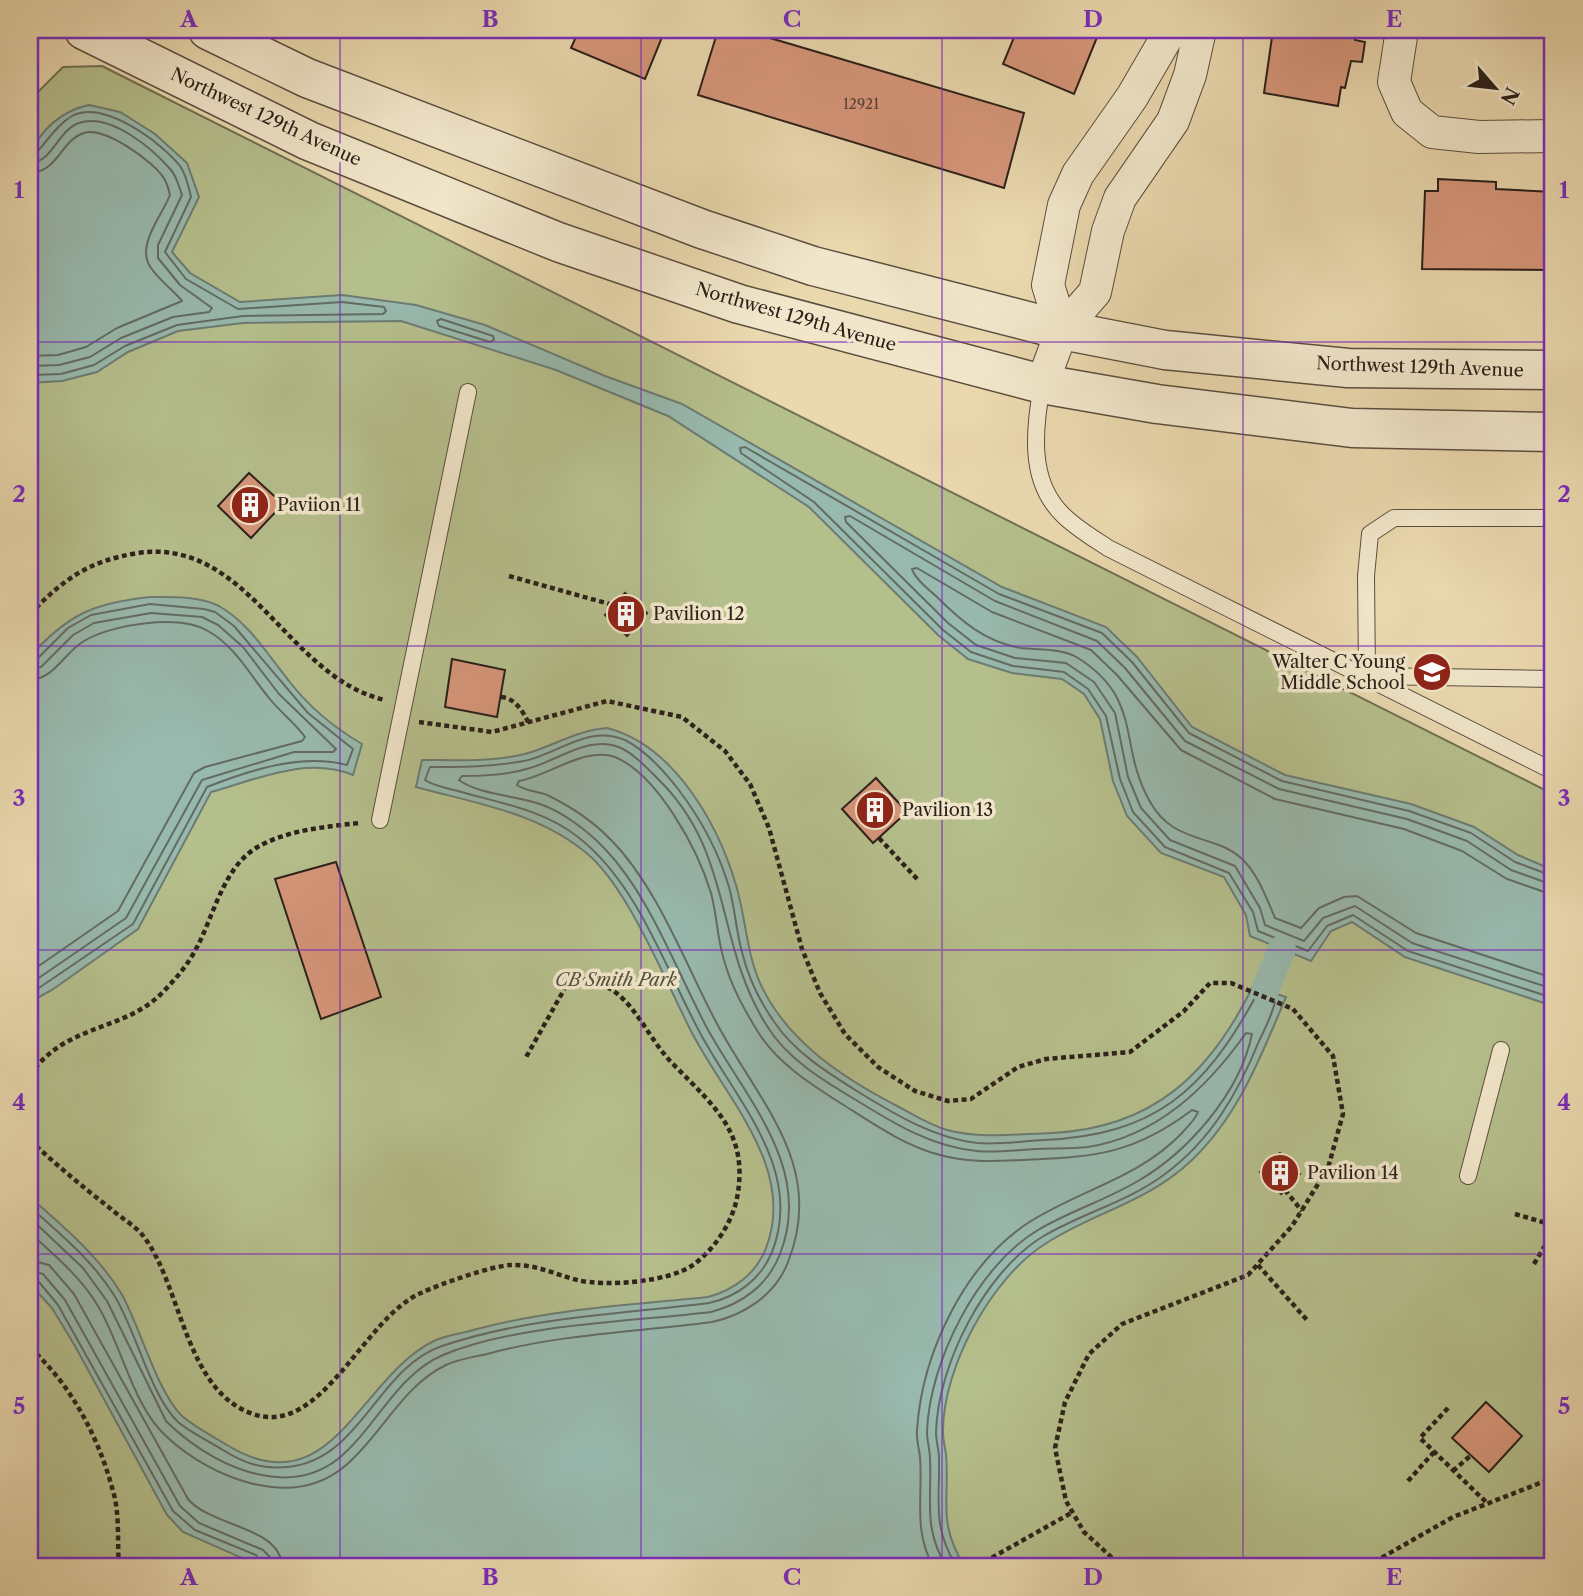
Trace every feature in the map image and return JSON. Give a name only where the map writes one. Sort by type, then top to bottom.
[{"type":"street","name":"Northwest 129th Avenue","points":[[84,30],[309,141],[558,242],[739,304],[1042,384],[1157,404],[1352,428],[1553,432]]},
{"type":"street","name":"Northwest 129th Avenue","points":[[208,30],[307,78],[702,229],[813,266],[1062,330],[1165,350],[1348,368],[1553,370]]},
{"type":"street","points":[[1062,330],[1048,285],[1064,205],[1078,174],[1118,116],[1171,30]]},
{"type":"street","points":[[1042,384],[1062,330],[1095,292],[1108,231],[1120,198],[1173,121],[1190,75],[1200,30]]},
{"type":"street","points":[[1402,30],[1394,82],[1407,112],[1432,132],[1479,137],[1553,136]]},
{"type":"street","points":[[1118,116],[1159,145]]},
{"type":"lane","points":[[1042,384],[1035,429],[1036,464],[1062,514],[1108,548],[1553,771]]},
{"type":"lane","points":[[380,820],[468,392]]},
{"type":"lane","points":[[1367,676],[1366,576],[1370,534],[1394,518],[1553,519]]},
{"type":"lane","points":[[1367,676],[1553,679]]},
{"type":"lane","points":[[1468,1176],[1501,1050]]},
{"type":"path","points":[[30,614],[56,587],[105,558],[145,552],[189,554],[229,576],[297,644],[352,685],[402,711],[492,732],[607,701],[682,717],[725,751],[750,784],[769,828],[802,948],[820,993],[845,1034],[878,1067],[915,1091],[948,1101],[971,1099],[1018,1068],[1046,1059],[1130,1052],[1184,1011],[1210,984],[1231,983],[1293,1009],[1333,1056],[1343,1114],[1328,1168],[1293,1226],[1248,1275],[1122,1324],[1088,1354],[1065,1402],[1055,1448],[1066,1501],[1084,1532],[1121,1566]]},
{"type":"path","points":[[509,576],[613,605]]},
{"type":"path","points":[[500,696],[508,697],[517,705],[529,724]]},
{"type":"path","points":[[30,1075],[43,1055],[65,1041],[130,1014],[158,997],[184,969],[224,887],[253,849],[282,835],[380,820]]},
{"type":"path","points":[[879,838],[918,880]]},
{"type":"path","points":[[30,1140],[144,1237],[201,1367],[223,1395],[252,1414],[279,1418],[305,1407],[326,1389],[388,1316],[419,1293],[509,1265],[545,1268],[579,1280],[624,1282],[657,1278],[692,1266],[717,1241],[734,1214],[741,1176],[740,1151],[719,1112],[666,1057],[624,997],[592,978],[570,979],[525,1059]]},
{"type":"path","points":[[1284,1190],[1301,1211]]},
{"type":"path","points":[[1515,1214],[1553,1226]]},
{"type":"path","points":[[1534,1264],[1553,1232]]},
{"type":"path","points":[[1258,1265],[1307,1320]]},
{"type":"path","points":[[30,1348],[68,1390],[88,1426],[114,1492],[119,1566]]},
{"type":"path","points":[[1448,1408],[1420,1438],[1487,1503]]},
{"type":"path","points":[[1408,1481],[1434,1452]]},
{"type":"path","points":[[1453,1471],[1471,1455]]},
{"type":"path","points":[[1367,1566],[1453,1517],[1553,1478]]},
{"type":"path","points":[[977,1566],[1073,1512]]},
{"type":"green space","name":"CB Smith Park","points":[[102,66],[1553,794],[1553,1566],[30,1566],[30,100],[63,67]]},
{"type":"water","points":[[89,105],[120,112],[155,134],[187,163],[199,197],[172,252],[190,273],[240,302],[342,295],[416,305],[485,325],[605,376],[682,404],[1002,587],[1106,627],[1137,657],[1192,727],[1285,775],[1411,804],[1474,827],[1518,855],[1553,870],[1553,1006],[1405,957],[1352,922],[1331,931],[1311,961],[1250,936],[1246,915],[1224,877],[1161,853],[1127,816],[1113,781],[1100,719],[1084,694],[1062,679],[1012,673],[968,659],[938,635],[809,507],[668,416],[556,370],[401,321],[243,323],[178,331],[128,352],[97,372],[62,381],[30,383],[30,156],[39,138],[61,116]]},
{"type":"water","points":[[150,597],[203,600],[219,606],[240,621],[313,708],[362,744],[353,775],[318,768],[300,769],[264,776],[211,792],[138,929],[52,990],[30,1002],[30,656],[57,630],[83,613],[113,603]]},
{"type":"water","points":[[607,728],[631,737],[653,751],[673,769],[705,813],[718,837],[736,885],[755,971],[771,1004],[785,1023],[801,1041],[857,1084],[941,1128],[960,1133],[1012,1135],[1088,1129],[1120,1120],[1149,1107],[1174,1091],[1197,1070],[1218,1045],[1253,986],[1286,997],[1258,1063],[1236,1104],[1209,1142],[1192,1160],[1157,1187],[1064,1233],[1025,1259],[1006,1279],[973,1327],[951,1381],[943,1433],[947,1471],[947,1523],[964,1566],[260,1566],[183,1532],[167,1515],[75,1346],[52,1308],[30,1284],[30,1197],[79,1242],[112,1279],[128,1307],[165,1391],[182,1416],[227,1445],[263,1461],[294,1461],[319,1450],[342,1430],[409,1357],[436,1340],[534,1317],[592,1308],[708,1297],[743,1280],[762,1257],[773,1218],[772,1190],[765,1162],[738,1108],[691,1031],[620,892],[591,857],[552,830],[486,805],[416,787],[422,760],[512,757],[536,751],[576,735]]},
{"type":"building","points":[[579,30],[665,30],[645,79],[571,48]]},
{"type":"building","points":[[718,30],[743,30],[1024,113],[1004,188],[698,95]]},
{"type":"building","points":[[1017,30],[1100,30],[1074,94],[1003,64]]},
{"type":"building","points":[[1273,30],[1356,30],[1355,40],[1365,42],[1362,62],[1351,61],[1345,88],[1341,87],[1338,106],[1264,93]]},
{"type":"building","points":[[1438,179],[1496,182],[1496,189],[1553,192],[1553,270],[1422,269],[1425,191],[1438,191]]},
{"type":"building","name":"Paviion 11","points":[[249,473],[283,504],[251,538],[218,506]]},
{"type":"building","name":"Pavilion 12","points":[[625,593],[647,613],[627,636],[605,615]]},
{"type":"building","points":[[452,659],[505,670],[497,717],[445,707]]},
{"type":"building","name":"Pavilion 13","points":[[876,778],[907,812],[873,843],[842,809]]},
{"type":"building","points":[[336,862],[381,997],[321,1019],[275,879]]},
{"type":"building","name":"Pavilion 14","points":[[1280,1153],[1300,1174],[1281,1194],[1260,1172]]},
{"type":"building","points":[[1486,1402],[1522,1436],[1489,1472],[1452,1438]]},
{"type":"waterway","points":[[1265,990],[1282,949]]},
{"type":"place","name":"Paviion 11","points":[[250,505]]},
{"type":"place","name":"Pavilion 12","points":[[626,614]]},
{"type":"place","name":"Walter C Young Middle School","points":[[1432,672]]},
{"type":"place","name":"Pavilion 13","points":[[875,810]]},
{"type":"place","name":"Pavilion 14","points":[[1280,1173]]}]
